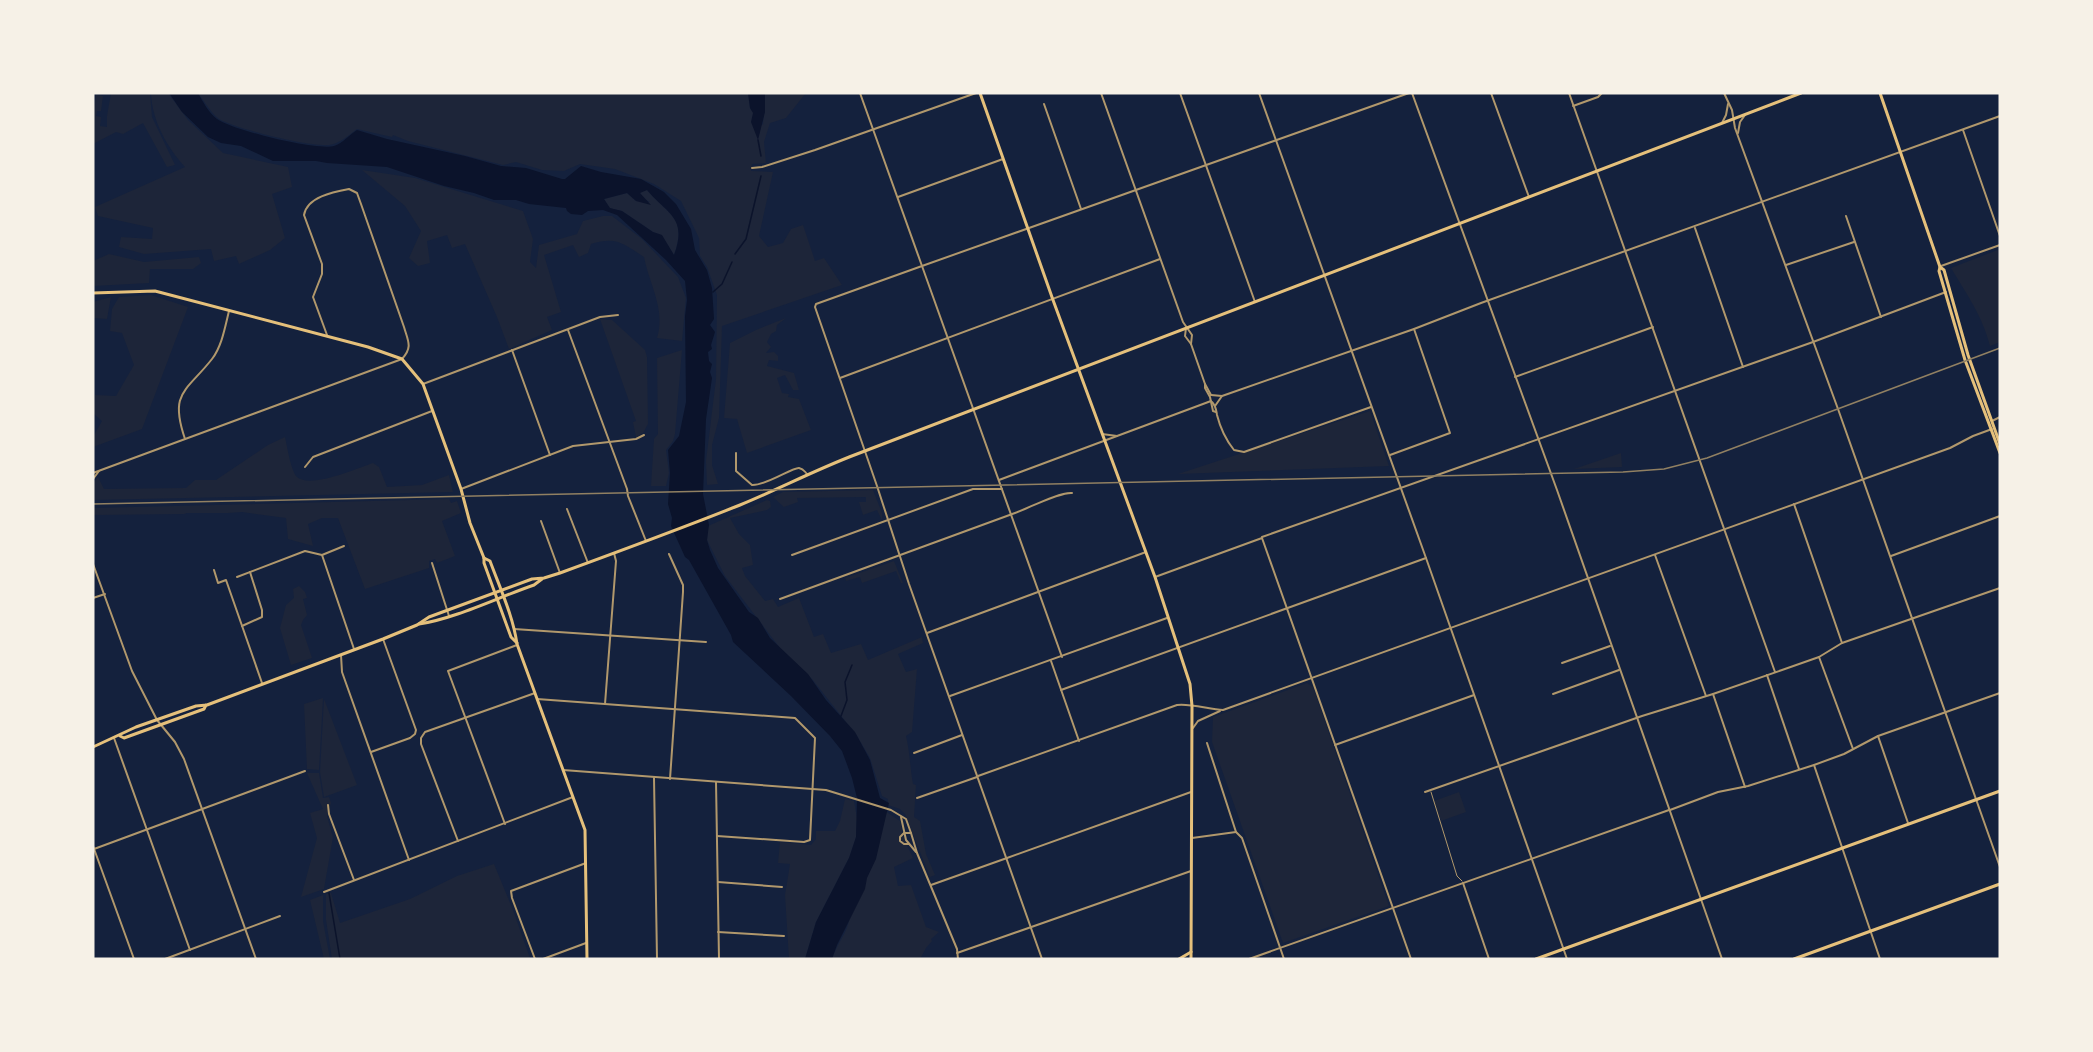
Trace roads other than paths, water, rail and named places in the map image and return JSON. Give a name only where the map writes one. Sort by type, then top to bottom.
[{"type":"main road","points":[[980,93],[1155,577],[1190,684],[1192,706],[1191,959]]},
{"type":"main road","points":[[417,625],[429,617],[532,579],[560,573],[662,536],[865,451],[1801,93]]},
{"type":"main road","points":[[1880,93],[1940,267],[1939,272],[1965,360],[2000,444]]},
{"type":"main road","points":[[1940,267],[1944,270],[1968,355],[1990,421]]},
{"type":"main road","points":[[93,292],[155,291],[402,358],[423,384],[461,489],[484,563],[511,637],[517,644]]},
{"type":"main road","points":[[1993,428],[2000,453]]},
{"type":"main road","points":[[484,558],[490,561],[503,596],[517,644],[585,830],[587,959]]},
{"type":"main road","points":[[93,747],[157,720],[196,706],[207,705],[417,625],[449,616],[534,585],[544,578]]},
{"type":"main road","points":[[120,736],[124,738],[161,725],[204,709],[207,705]]},
{"type":"main road","points":[[1536,959],[2000,791]]},
{"type":"main road","points":[[1794,959],[2000,884]]},
{"type":"main road","points":[[1179,959],[1191,952]]},
{"type":"street","points":[[860,93],[1062,657]]},
{"type":"street","points":[[752,168],[762,167],[976,93]]},
{"type":"street","points":[[1101,93],[1160,260],[1186,328],[1192,335],[1191,344]]},
{"type":"street","points":[[1180,93],[1255,302]]},
{"type":"street","points":[[1259,93],[1567,959]]},
{"type":"street","points":[[1042,959],[888,520],[815,307],[816,304],[1411,93],[1538,440],[1722,959]]},
{"type":"street","points":[[1491,93],[1529,197]]},
{"type":"street","points":[[1569,93],[1775,672]]},
{"type":"street","points":[[1573,105],[1598,97],[1602,93]]},
{"type":"street","points":[[1724,93],[1732,110],[1735,128],[1891,556],[2000,867]]},
{"type":"street","points":[[1044,104],[1082,210]]},
{"type":"street","points":[[1722,124],[1728,104]]},
{"type":"street","points":[[1738,134],[1740,122],[1745,115]]},
{"type":"street","points":[[999,480],[1211,399],[1351,352],[2000,116]]},
{"type":"street","points":[[1963,130],[2000,236]]},
{"type":"street","points":[[897,197],[1003,159]]},
{"type":"street","points":[[93,473],[402,358],[409,351],[404,327],[357,193],[349,189],[310,202],[305,207],[304,215],[322,264],[322,274],[313,297],[327,338]]},
{"type":"street","points":[[1846,216],[1881,317]]},
{"type":"street","points":[[1694,227],[1743,367]]},
{"type":"street","points":[[1786,266],[1854,242]]},
{"type":"street","points":[[1940,267],[2000,244]]},
{"type":"street","points":[[840,378],[1160,260]]},
{"type":"street","points":[[1155,577],[1814,342],[1946,292]]},
{"type":"street","points":[[185,439],[177,412],[179,400],[190,382],[213,358],[229,311]]},
{"type":"street","points":[[423,384],[600,318],[618,315]]},
{"type":"street","points":[[1515,377],[1653,327]]},
{"type":"street","points":[[1186,328],[1185,336],[1191,344],[1205,384],[1204,388],[1215,406],[1222,430],[1234,450],[1244,452],[1371,407]]},
{"type":"street","points":[[1390,456],[1450,433],[1414,329]]},
{"type":"street","points":[[568,330],[646,542]]},
{"type":"street","points":[[512,350],[550,455]]},
{"type":"street","points":[[1215,406],[1222,396]]},
{"type":"street","points":[[1211,399],[1213,411],[1216,412]]},
{"type":"street","points":[[305,467],[313,457],[432,411]]},
{"type":"street","points":[[1990,421],[2000,417]]},
{"type":"street","points":[[1192,731],[1198,721],[1222,710],[1950,448],[1993,428]]},
{"type":"street","points":[[1102,434],[1116,435]]},
{"type":"street","points":[[461,489],[573,447],[636,439],[644,435]]},
{"type":"street","points":[[736,453],[736,471],[752,486],[758,486],[796,468],[807,474]]},
{"type":"street","points":[[93,479],[99,471]]},
{"type":"street","points":[[792,555],[973,489],[1002,489]]},
{"type":"street","points":[[780,599],[1011,515],[1063,493],[1072,493]]},
{"type":"street","points":[[1794,503],[1842,643]]},
{"type":"street","points":[[567,509],[588,563]]},
{"type":"street","points":[[1891,556],[2000,516]]},
{"type":"street","points":[[542,521],[560,573]]},
{"type":"street","points":[[1262,538],[1411,959]]},
{"type":"street","points":[[237,577],[305,551],[322,555],[344,546]]},
{"type":"street","points":[[927,633],[1146,552]]},
{"type":"street","points":[[605,704],[616,561],[614,553]]},
{"type":"street","points":[[669,554],[683,585],[670,779]]},
{"type":"street","points":[[1655,554],[1706,696]]},
{"type":"street","points":[[322,555],[354,650]]},
{"type":"street","points":[[1061,690],[1426,558]]},
{"type":"street","points":[[432,563],[449,616]]},
{"type":"street","points":[[93,564],[132,671],[157,720],[175,742],[184,759],[256,959]]},
{"type":"street","points":[[214,570],[218,583],[226,580],[262,683]]},
{"type":"street","points":[[242,626],[261,617],[262,610],[250,572]]},
{"type":"street","points":[[1425,792],[1635,718],[1819,657],[1842,643],[2000,588]]},
{"type":"street","points":[[93,598],[105,594]]},
{"type":"street","points":[[950,696],[1168,618]]},
{"type":"street","points":[[514,629],[706,642]]},
{"type":"street","points":[[371,752],[410,738],[415,734],[416,726],[383,639]]},
{"type":"street","points":[[505,824],[448,671],[517,644]]},
{"type":"street","points":[[1562,663],[1610,646]]},
{"type":"street","points":[[340,655],[340,667],[409,860]]},
{"type":"street","points":[[1819,657],[1853,749]]},
{"type":"street","points":[[1051,661],[1079,741]]},
{"type":"street","points":[[1553,694],[1619,670]]},
{"type":"street","points":[[1767,675],[1799,770]]},
{"type":"street","points":[[458,842],[421,738],[425,732],[535,693]]},
{"type":"street","points":[[1249,959],[1718,792],[1745,787],[1814,765],[1878,736],[2000,693]]},
{"type":"street","points":[[1713,694],[1745,787]]},
{"type":"street","points":[[1335,745],[1473,695]]},
{"type":"street","points":[[537,699],[795,718],[815,738],[810,841],[717,836]]},
{"type":"street","points":[[917,798],[1177,705],[1222,710]]},
{"type":"street","points":[[914,753],[963,735]]},
{"type":"street","points":[[1878,736],[1908,823]]},
{"type":"street","points":[[114,738],[190,950]]},
{"type":"street","points":[[1207,743],[1236,832],[1242,838],[1284,959]]},
{"type":"street","points":[[1814,765],[1880,959]]},
{"type":"street","points":[[563,770],[812,788],[853,797],[900,814],[906,819],[958,959]]},
{"type":"street","points":[[134,959],[93,848],[148,830],[305,771]]},
{"type":"street","points":[[654,778],[657,959]]},
{"type":"street","points":[[716,782],[719,959]]},
{"type":"street","points":[[930,885],[1191,792]]},
{"type":"street","points":[[324,892],[573,797]]},
{"type":"street","points":[[328,806],[354,880]]},
{"type":"street","points":[[900,814],[904,833],[909,844],[917,853]]},
{"type":"street","points":[[1191,838],[1236,832]]},
{"type":"street","points":[[909,844],[901,842],[900,837],[904,833],[911,833]]},
{"type":"street","points":[[536,959],[511,891],[586,863]]},
{"type":"street","points":[[957,953],[1191,871]]},
{"type":"street","points":[[718,882],[782,888]]},
{"type":"street","points":[[1463,883],[1489,959]]},
{"type":"street","points":[[165,959],[183,955],[190,950],[280,916]]},
{"type":"street","points":[[718,932],[784,936]]},
{"type":"street","points":[[543,959],[587,943]]},
{"type":"lane","points":[[1431,790],[1457,876],[1463,883]]},
{"type":"waterway","points":[[758,140],[761,156]]},
{"type":"waterway","points":[[735,254],[746,239],[761,176]]},
{"type":"waterway","points":[[713,292],[722,284],[732,262]]},
{"type":"waterway","points":[[841,716],[847,700],[845,682],[852,665]]},
{"type":"waterway","points":[[329,893],[340,959]]},
{"type":"railway","points":[[93,504],[1623,472],[1664,469],[1707,458],[2000,348]]}]
